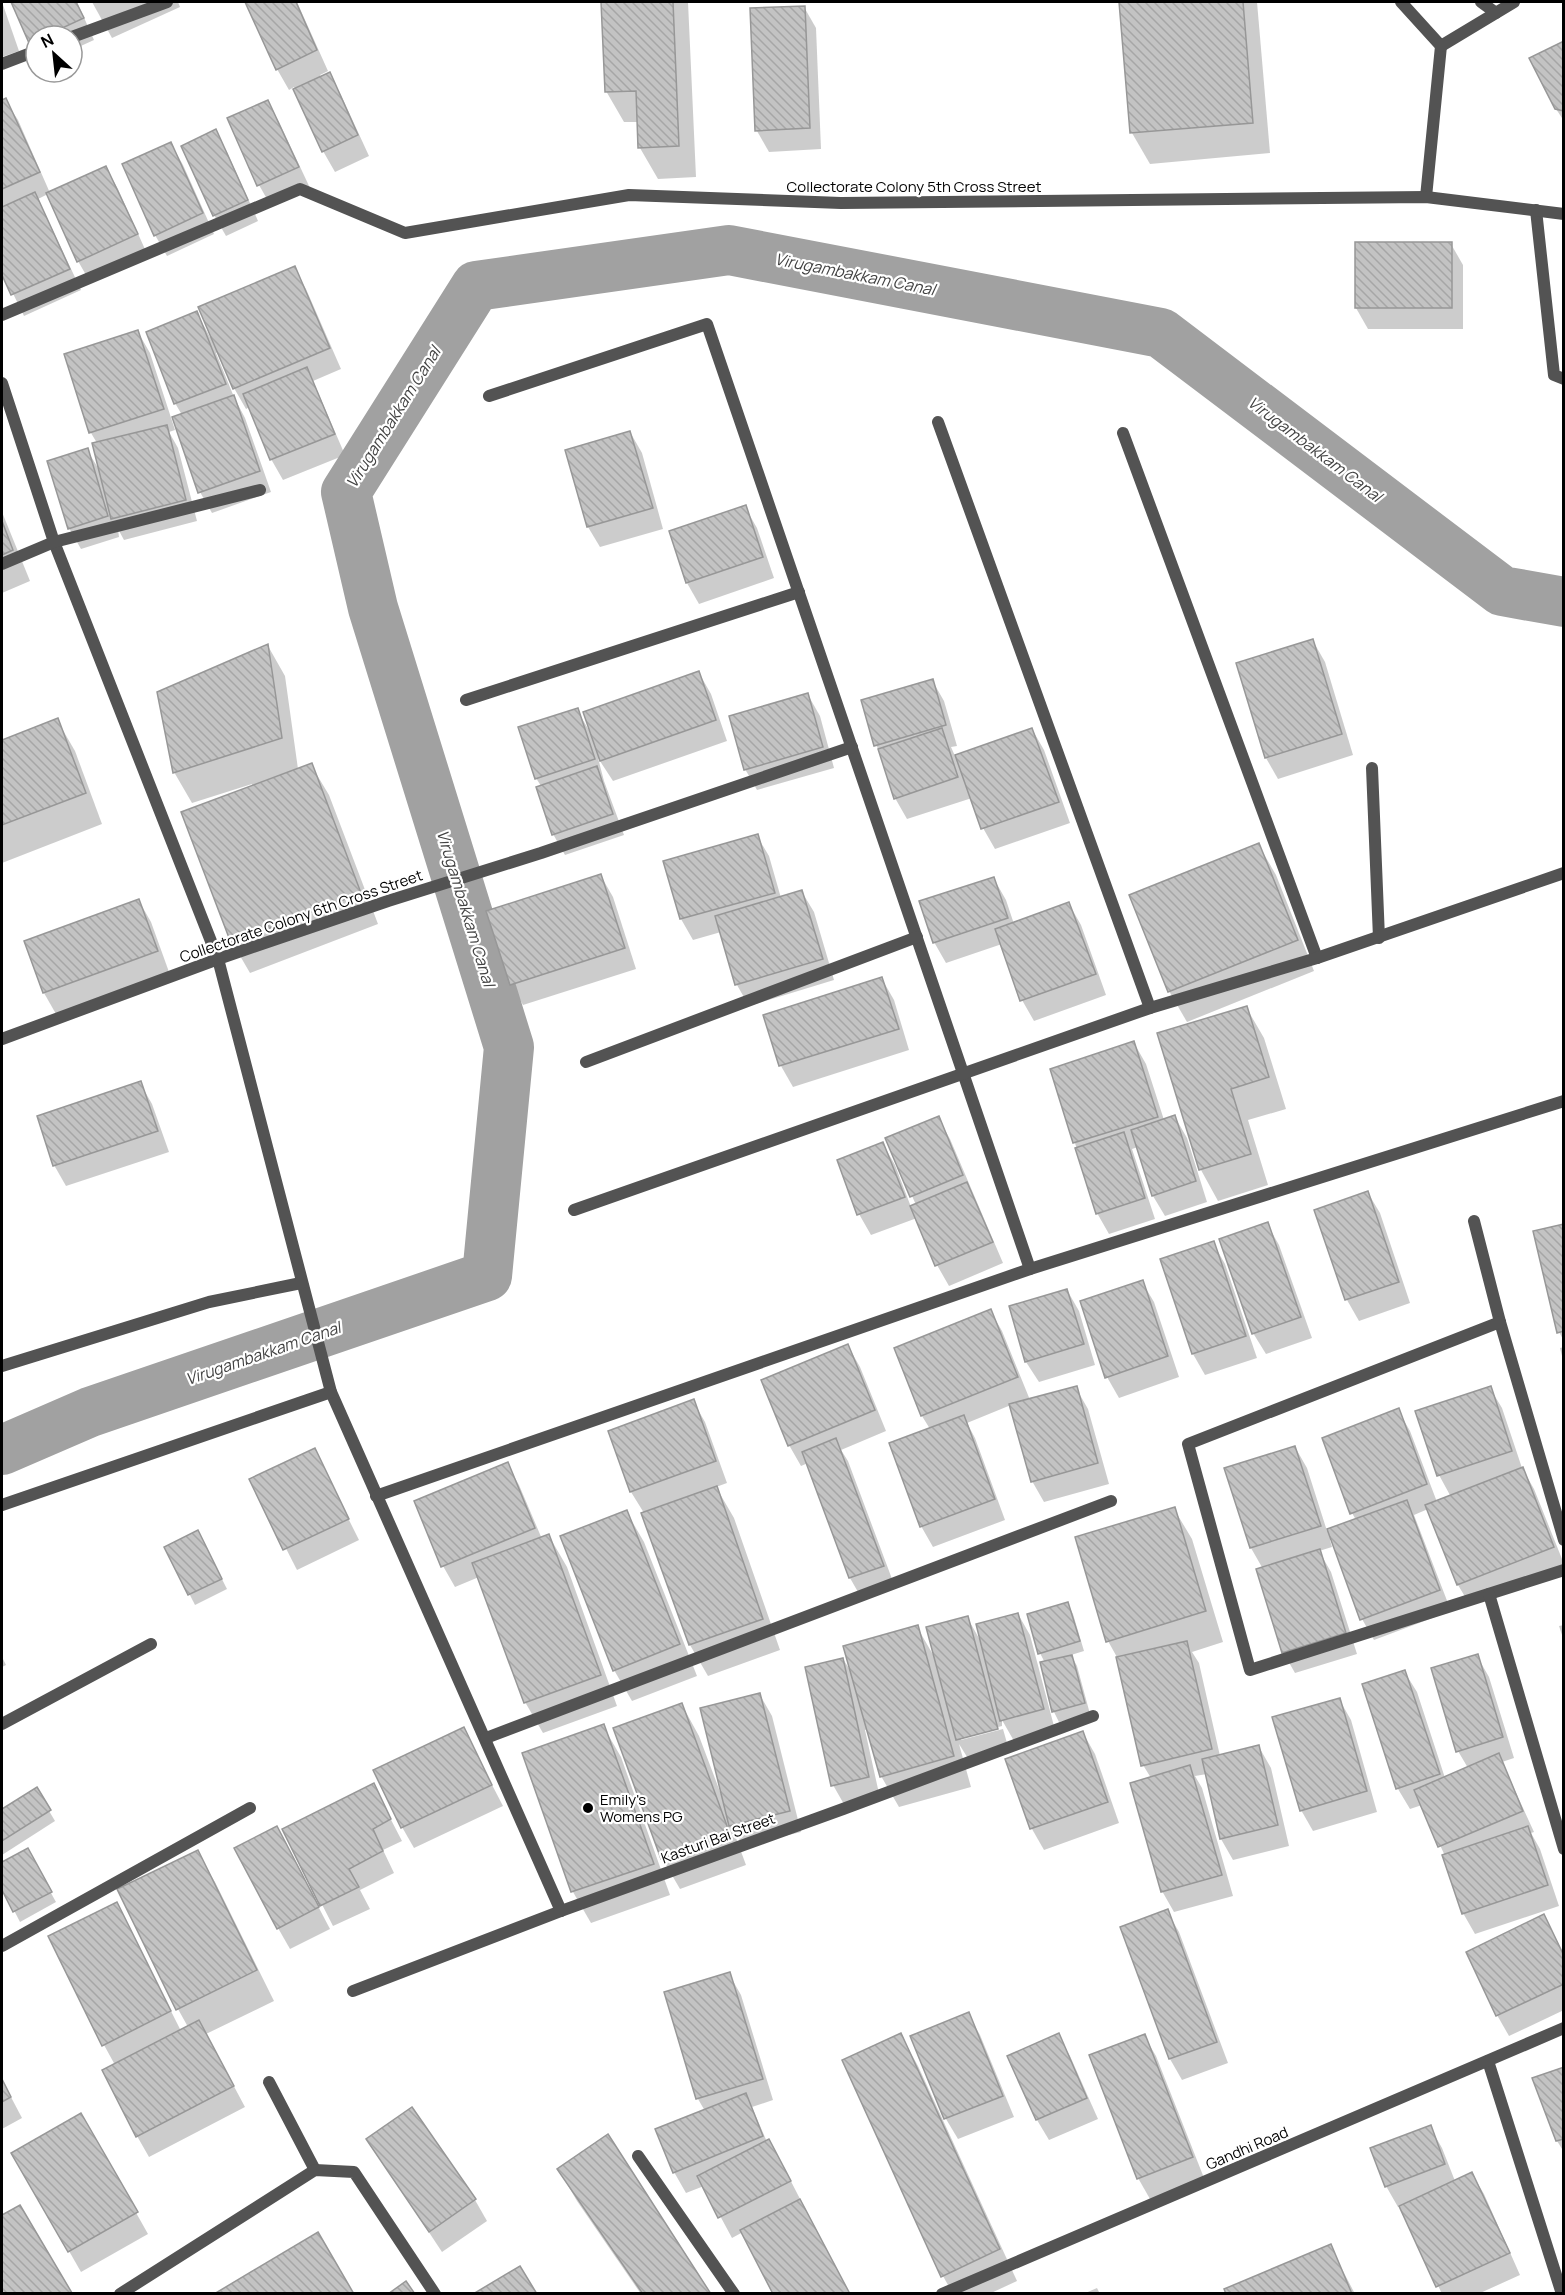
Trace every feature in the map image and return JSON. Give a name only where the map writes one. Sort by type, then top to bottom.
[{"type":"street","points":[[84,33],[167,2]]},
{"type":"street","points":[[1401,2],[1441,46],[1425,197]]},
{"type":"street","points":[[1480,2],[1496,13]]},
{"type":"street","points":[[1441,46],[1514,2]]},
{"type":"street","points":[[2,64],[24,56]]},
{"type":"street","name":"Collectorate Colony 5th Cross Street","points":[[2,315],[300,189],[405,233],[629,195],[841,203],[1425,197],[1563,214]]},
{"type":"street","points":[[1536,210],[1554,375],[1563,379]]},
{"type":"street","points":[[489,396],[707,324],[1030,1269]]},
{"type":"street","points":[[2,383],[54,542],[218,959],[331,1392],[561,1911]]},
{"type":"street","points":[[938,422],[1150,1008]]},
{"type":"street","points":[[1123,433],[1317,958]]},
{"type":"street","points":[[2,564],[54,542],[260,490]]},
{"type":"street","points":[[466,700],[799,592]]},
{"type":"street","name":"Collectorate Colony 6th Cross Street","points":[[2,1039],[218,959],[388,901],[541,853],[852,747]]},
{"type":"street","points":[[1372,768],[1379,938]]},
{"type":"street","points":[[574,1210],[1150,1008],[1379,938],[1563,873]]},
{"type":"street","points":[[586,1062],[917,937]]},
{"type":"street","points":[[376,1496],[1030,1269],[1563,1101]]},
{"type":"street","points":[[1474,1221],[1500,1322],[1563,1540]]},
{"type":"street","points":[[2,1366],[209,1302],[301,1283]]},
{"type":"street","points":[[1500,1322],[1188,1444],[1250,1670],[1563,1570]]},
{"type":"street","points":[[2,1505],[331,1392]]},
{"type":"street","points":[[486,1738],[1111,1500]]},
{"type":"street","points":[[1489,1594],[1563,1849]]},
{"type":"street","points":[[2,1724],[151,1644]]},
{"type":"street","name":"Kasturi Bai Street","points":[[353,1991],[561,1911],[1093,1716]]},
{"type":"street","points":[[2,1946],[250,1808]]},
{"type":"street","name":"Gandhi Road","points":[[942,2294],[1563,2028]]},
{"type":"street","points":[[1488,2061],[1562,2294]]},
{"type":"street","points":[[269,2082],[315,2170]]},
{"type":"street","points":[[638,2156],[734,2294]]},
{"type":"street","points":[[120,2294],[315,2170],[354,2172],[435,2294]]},
{"type":"building","points":[[11,2],[76,2],[84,18],[71,24],[24,24],[24,32]]},
{"type":"building","points":[[245,2],[296,2],[317,50],[276,70]]},
{"type":"building","points":[[601,2],[673,2],[679,146],[638,148],[636,91],[605,92]]},
{"type":"building","points":[[1119,2],[1243,2],[1253,123],[1130,133]]},
{"type":"building","points":[[805,6],[810,128],[755,131],[750,8]]},
{"type":"building","points":[[1564,41],[1564,111],[1555,109],[1529,58]]},
{"type":"building","points":[[330,72],[358,135],[322,152],[293,89]]},
{"type":"building","points":[[6,98],[40,172],[2,189],[2,100]]},
{"type":"building","points":[[268,100],[299,167],[257,186],[227,118]]},
{"type":"building","points":[[216,129],[248,200],[213,216],[181,146]]},
{"type":"building","points":[[171,142],[203,213],[154,236],[122,164]]},
{"type":"building","points":[[106,166],[138,234],[77,262],[46,193]]},
{"type":"building","points":[[35,192],[70,269],[11,295],[2,275],[2,207]]},
{"type":"building","points":[[1355,242],[1452,242],[1452,308],[1355,308]]},
{"type":"building","points":[[295,266],[330,348],[233,389],[198,307]]},
{"type":"building","points":[[197,311],[226,384],[174,404],[146,332]]},
{"type":"building","points":[[138,330],[164,409],[89,433],[64,354]]},
{"type":"building","points":[[307,367],[335,434],[270,460],[243,394]]},
{"type":"building","points":[[234,395],[260,471],[198,493],[172,417]]},
{"type":"building","points":[[167,425],[186,500],[111,519],[92,443]]},
{"type":"building","points":[[630,431],[653,508],[587,527],[565,450]]},
{"type":"building","points":[[88,448],[108,516],[68,529],[47,461]]},
{"type":"building","points":[[746,505],[763,557],[686,583],[669,531]]},
{"type":"building","points":[[2,521],[13,550],[2,555]]},
{"type":"building","points":[[1313,639],[1342,734],[1265,758],[1236,663]]},
{"type":"building","points":[[268,644],[282,738],[173,773],[157,692]]},
{"type":"building","points":[[699,671],[716,720],[600,761],[583,712]]},
{"type":"building","points":[[933,679],[946,725],[874,746],[861,700]]},
{"type":"building","points":[[808,693],[823,747],[744,770],[729,716]]},
{"type":"building","points":[[578,708],[595,759],[535,779],[518,727]]},
{"type":"building","points":[[58,718],[86,793],[2,825],[2,740]]},
{"type":"building","points":[[942,728],[958,777],[894,799],[878,749]]},
{"type":"building","points":[[1032,728],[1059,802],[981,829],[955,755]]},
{"type":"building","points":[[312,763],[361,893],[231,943],[181,812]]},
{"type":"building","points":[[597,766],[613,814],[552,835],[536,787]]},
{"type":"building","points":[[758,834],[775,893],[680,919],[663,861]]},
{"type":"building","points":[[1259,843],[1298,940],[1168,992],[1129,895]]},
{"type":"building","points":[[601,874],[625,948],[510,985],[486,911]]},
{"type":"building","points":[[994,877],[1008,918],[933,943],[919,901]]},
{"type":"building","points":[[802,890],[823,959],[735,985],[715,916]]},
{"type":"building","points":[[139,899],[158,951],[43,993],[24,941]]},
{"type":"building","points":[[1069,902],[1096,974],[1020,1001],[995,929]]},
{"type":"building","points":[[882,977],[899,1029],[779,1066],[763,1015]]},
{"type":"building","points":[[1247,1006],[1269,1077],[1231,1089],[1251,1154],[1199,1170],[1157,1033]]},
{"type":"building","points":[[1134,1041],[1158,1117],[1073,1143],[1050,1069]]},
{"type":"building","points":[[141,1081],[158,1131],[53,1166],[37,1116]]},
{"type":"building","points":[[1175,1115],[1196,1181],[1152,1196],[1131,1130]]},
{"type":"building","points":[[939,1116],[963,1175],[910,1197],[885,1138]]},
{"type":"building","points":[[1124,1132],[1145,1198],[1096,1214],[1075,1148]]},
{"type":"building","points":[[883,1142],[905,1197],[857,1215],[837,1160]]},
{"type":"building","points":[[967,1182],[993,1242],[935,1266],[910,1206]]},
{"type":"building","points":[[1368,1191],[1399,1282],[1345,1300],[1314,1210]]},
{"type":"building","points":[[1268,1222],[1301,1317],[1252,1334],[1219,1239]]},
{"type":"building","points":[[1564,1224],[1564,1331],[1557,1333],[1533,1231]]},
{"type":"building","points":[[1214,1241],[1246,1336],[1192,1354],[1160,1259]]},
{"type":"building","points":[[1143,1280],[1168,1356],[1105,1378],[1080,1301]]},
{"type":"building","points":[[1067,1289],[1084,1344],[1025,1362],[1009,1306]]},
{"type":"building","points":[[991,1309],[1018,1377],[921,1416],[894,1348]]},
{"type":"building","points":[[848,1344],[875,1410],[788,1446],[761,1380]]},
{"type":"building","points":[[1077,1386],[1098,1463],[1031,1482],[1009,1404]]},
{"type":"building","points":[[1491,1386],[1512,1451],[1437,1476],[1415,1411]]},
{"type":"building","points":[[694,1399],[716,1461],[630,1492],[608,1431]]},
{"type":"building","points":[[1399,1408],[1427,1484],[1350,1514],[1322,1438]]},
{"type":"building","points":[[964,1415],[995,1499],[920,1527],[889,1443]]},
{"type":"building","points":[[836,1438],[884,1566],[849,1578],[802,1452]]},
{"type":"building","points":[[1295,1446],[1321,1526],[1250,1548],[1224,1468]]},
{"type":"building","points":[[315,1448],[349,1519],[283,1550],[249,1479]]},
{"type":"building","points":[[508,1462],[535,1528],[441,1567],[414,1501]]},
{"type":"building","points":[[1523,1467],[1554,1547],[1457,1585],[1425,1505]]},
{"type":"building","points":[[717,1486],[763,1619],[689,1645],[641,1513]]},
{"type":"building","points":[[1407,1500],[1440,1590],[1360,1620],[1327,1529]]},
{"type":"building","points":[[1175,1507],[1206,1611],[1106,1642],[1075,1537]]},
{"type":"building","points":[[627,1510],[680,1644],[613,1671],[560,1536]]},
{"type":"building","points":[[198,1530],[222,1579],[188,1595],[164,1547]]},
{"type":"building","points":[[549,1534],[601,1675],[524,1703],[472,1563]]},
{"type":"building","points":[[1320,1549],[1346,1633],[1282,1653],[1256,1569]]},
{"type":"building","points":[[1068,1602],[1080,1641],[1038,1654],[1027,1614]]},
{"type":"building","points":[[1018,1613],[1044,1709],[1000,1721],[976,1624]]},
{"type":"building","points":[[968,1616],[998,1729],[956,1740],[926,1627]]},
{"type":"building","points":[[918,1625],[954,1756],[880,1777],[843,1646]]},
{"type":"building","points":[[1187,1641],[1212,1749],[1141,1766],[1116,1657]]},
{"type":"building","points":[[1478,1654],[1503,1737],[1456,1752],[1431,1668]]},
{"type":"building","points":[[1072,1655],[1085,1703],[1052,1712],[1040,1662]]},
{"type":"building","points":[[843,1658],[869,1777],[831,1786],[805,1667]]},
{"type":"building","points":[[1405,1670],[1440,1774],[1396,1789],[1362,1684]]},
{"type":"building","points":[[760,1693],[790,1811],[729,1826],[700,1708]]},
{"type":"building","points":[[1340,1698],[1367,1791],[1300,1811],[1272,1717]]},
{"type":"building","points":[[682,1703],[730,1834],[661,1859],[613,1728]]},
{"type":"building","name":"Emily's Womens PG","points":[[604,1724],[654,1864],[571,1892],[522,1753]]},
{"type":"building","points":[[464,1727],[492,1785],[401,1828],[373,1770]]},
{"type":"building","points":[[1083,1731],[1108,1802],[1030,1829],[1005,1759]]},
{"type":"building","points":[[1259,1745],[1278,1825],[1220,1839],[1202,1759]]},
{"type":"building","points":[[1499,1753],[1523,1811],[1438,1847],[1414,1790]]},
{"type":"building","points":[[1190,1765],[1222,1875],[1161,1892],[1130,1783]]},
{"type":"building","points":[[374,1783],[391,1819],[373,1829],[383,1851],[349,1869],[359,1887],[320,1906],[282,1829]]},
{"type":"building","points":[[37,1787],[51,1810],[2,1841],[2,1809]]},
{"type":"building","points":[[277,1826],[319,1907],[277,1929],[234,1848]]},
{"type":"building","points":[[1528,1826],[1548,1885],[1462,1914],[1442,1855]]},
{"type":"building","points":[[28,1848],[52,1892],[13,1912],[2,1890],[2,1862]]},
{"type":"building","points":[[198,1850],[257,1970],[176,2010],[117,1889]]},
{"type":"building","points":[[117,1902],[171,2011],[102,2046],[48,1936]]},
{"type":"building","points":[[1168,1909],[1217,2042],[1169,2059],[1120,1927]]},
{"type":"building","points":[[1544,1914],[1564,1956],[1564,1984],[1496,2016],[1466,1952]]},
{"type":"building","points":[[730,1972],[763,2079],[696,2099],[664,1992]]},
{"type":"building","points":[[969,2012],[1003,2096],[944,2119],[910,2036]]},
{"type":"building","points":[[199,2020],[234,2086],[136,2137],[102,2070]]},
{"type":"building","points":[[901,2033],[1000,2249],[941,2277],[842,2060]]},
{"type":"building","points":[[1059,2033],[1087,2098],[1036,2120],[1007,2056]]},
{"type":"building","points":[[1145,2034],[1193,2157],[1137,2179],[1089,2055]]},
{"type":"building","points":[[1564,2067],[1564,2139],[1556,2141],[1532,2078]]},
{"type":"building","points":[[2,2079],[11,2097],[2,2102]]},
{"type":"building","points":[[746,2093],[763,2136],[673,2173],[655,2129]]},
{"type":"building","points":[[412,2107],[476,2199],[429,2232],[366,2139]]},
{"type":"building","points":[[81,2113],[138,2212],[68,2252],[11,2153]]},
{"type":"building","points":[[1431,2125],[1445,2164],[1385,2187],[1370,2148]]},
{"type":"building","points":[[608,2134],[711,2294],[643,2294],[557,2169]]},
{"type":"building","points":[[769,2139],[791,2181],[718,2218],[697,2176]]},
{"type":"building","points":[[1472,2172],[1510,2253],[1436,2287],[1399,2206]]},
{"type":"building","points":[[800,2199],[850,2294],[773,2294],[740,2230]]},
{"type":"building","points":[[20,2205],[72,2293],[2,2294],[2,2215]]},
{"type":"building","points":[[318,2232],[354,2294],[214,2294]]},
{"type":"building","points":[[1331,2244],[1352,2294],[1226,2294],[1224,2289]]},
{"type":"building","points":[[520,2266],[537,2294],[473,2294]]},
{"type":"building","points":[[406,2281],[415,2294],[388,2294]]},
{"type":"waterway","name":"Virugambakkam Canal","points":[[2,1450],[90,1412],[487,1276],[509,1047],[373,608],[346,492],[476,286],[729,250],[1161,333],[1502,591],[1564,602]]},
{"type":"place","name":"Emily's Womens PG","points":[[588,1808]]}]
